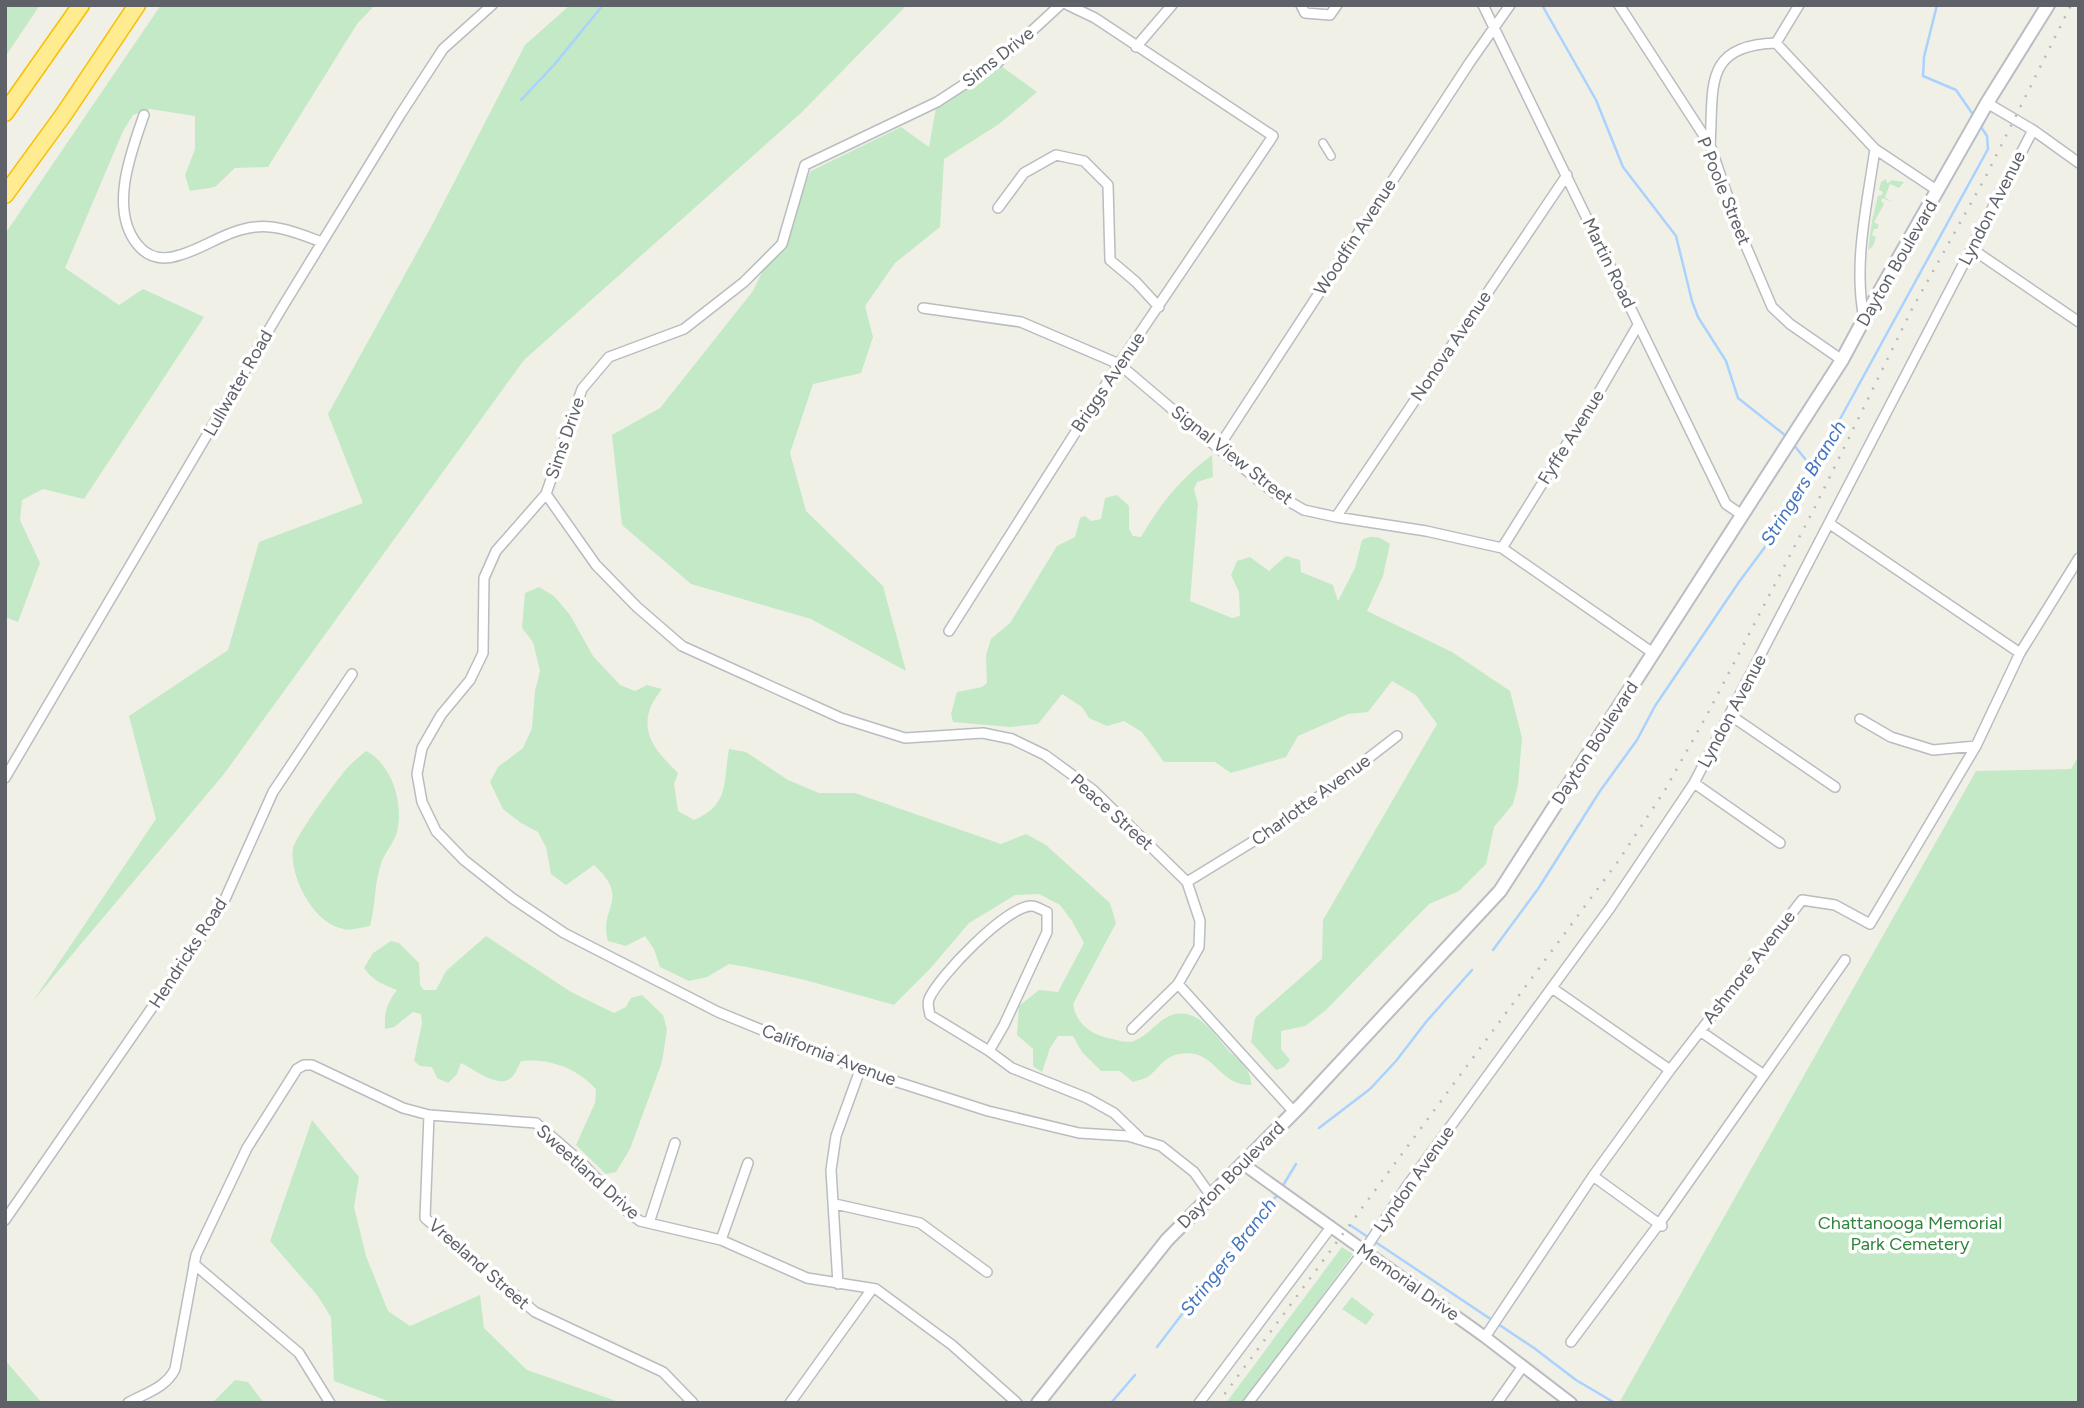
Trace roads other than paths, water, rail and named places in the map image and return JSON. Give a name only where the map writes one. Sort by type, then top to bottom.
[{"type":"highway","points":[[5,113],[81,5]]},
{"type":"highway","points":[[5,195],[64,114],[137,5]]},
{"type":"main road","name":"Dayton Boulevard","points":[[1038,1403],[1167,1240],[1294,1112],[1500,891],[1842,360],[1987,103],[2048,5]]},
{"type":"street","name":"Lullwater Road","points":[[5,778],[323,242],[443,49],[492,5]]},
{"type":"street","name":"Sims Drive","points":[[464,860],[436,831],[422,802],[417,774],[422,748],[441,715],[470,680],[483,653],[484,578],[496,551],[546,494],[582,389],[609,357],[684,329],[744,282],[782,244],[805,164],[937,102],[996,62],[1060,5]]},
{"type":"street","points":[[1068,5],[1095,18],[1136,47],[1172,5]]},
{"type":"street","points":[[1301,5],[1305,13],[1330,15],[1337,5]]},
{"type":"street","name":"Martin Road","points":[[1483,5],[1726,504],[1742,515]]},
{"type":"street","name":"Woodfin Avenue","points":[[1218,448],[1510,5]]},
{"type":"street","name":"P Poole Street","points":[[1619,5],[1710,145],[1740,232],[1772,307],[1790,324],[1842,360]]},
{"type":"street","points":[[1776,43],[1799,5]]},
{"type":"street","points":[[1710,145],[1715,76],[1719,65],[1731,51],[1751,44],[1776,43],[1875,149],[1938,191]]},
{"type":"street","name":"Briggs Avenue","points":[[949,631],[1119,364],[1273,136],[1136,47]]},
{"type":"street","points":[[1987,103],[2033,130],[2079,163]]},
{"type":"street","points":[[144,115],[129,156],[124,182],[125,216],[129,235],[143,252],[161,259],[180,255],[239,229],[257,226],[292,232],[323,242]]},
{"type":"street","name":"Lyndon Avenue","points":[[1248,1403],[1364,1251],[1407,1186],[1611,908],[1694,783],[2033,130]]},
{"type":"street","points":[[1323,143],[1331,156]]},
{"type":"street","points":[[1864,319],[1859,293],[1860,260],[1875,149]]},
{"type":"street","points":[[998,208],[1024,173],[1050,158],[1056,155],[1084,161],[1108,185],[1110,260],[1136,282],[1159,307]]},
{"type":"street","name":"Nonova Avenue","points":[[1336,517],[1567,175]]},
{"type":"street","points":[[1972,249],[2079,322]]},
{"type":"street","name":"Signal View Street","points":[[923,308],[1021,322],[1119,364],[1276,494],[1304,510],[1426,531],[1502,548],[1653,653]]},
{"type":"street","name":"Fyffe Avenue","points":[[1502,548],[1638,325]]},
{"type":"street","name":"Peace Street","points":[[546,494],[596,565],[637,607],[682,646],[841,718],[905,738],[983,733],[1012,739],[1045,755],[1093,790],[1187,882],[1200,921],[1199,947],[1178,984],[1132,1029]]},
{"type":"street","points":[[1830,524],[2020,653]]},
{"type":"street","name":"Ashmore Avenue","points":[[1485,1337],[1593,1177],[1670,1070],[1801,900],[1835,905],[1870,924],[1976,746],[2020,653],[2079,558]]},
{"type":"street","name":"Hendricks Road","points":[[5,1220],[221,908],[273,792],[352,674]]},
{"type":"street","points":[[1730,715],[1835,787]]},
{"type":"street","points":[[1860,719],[1891,737],[1933,750],[1976,746]]},
{"type":"street","name":"Charlotte Avenue","points":[[1187,882],[1291,818],[1397,736]]},
{"type":"street","points":[[1694,783],[1780,843]]},
{"type":"street","name":"California Avenue","points":[[464,860],[512,898],[564,933],[718,1012],[860,1070],[1030,1123],[1079,1133],[1141,1139],[1161,1146],[1194,1172],[1210,1196]]},
{"type":"street","points":[[989,1051],[1047,932],[1047,912],[1032,906],[1018,909],[968,948],[934,990],[927,1003],[930,1015],[1012,1068],[1087,1098],[1114,1113],[1141,1139]]},
{"type":"street","points":[[1571,1342],[1660,1225],[1845,960]]},
{"type":"street","points":[[1178,984],[1294,1112]]},
{"type":"street","points":[[1552,988],[1670,1070]]},
{"type":"street","points":[[1700,1031],[1764,1075]]},
{"type":"street","name":"Sweetland Drive","points":[[128,1403],[159,1388],[172,1376],[196,1255],[247,1148],[297,1069],[304,1065],[312,1065],[403,1108],[429,1115],[536,1123],[581,1162],[628,1212],[640,1221],[721,1240],[807,1278],[876,1289],[952,1345],[1017,1403]]},
{"type":"street","points":[[838,1284],[831,1170],[836,1136],[860,1070]]},
{"type":"street","name":"Vreeland Street","points":[[429,1115],[425,1218],[535,1312],[663,1372],[693,1403]]},
{"type":"street","points":[[649,1223],[675,1143]]},
{"type":"street","points":[[721,1240],[748,1163]]},
{"type":"street","name":"Memorial Drive","points":[[1243,1164],[1485,1337],[1571,1403]]},
{"type":"street","points":[[1593,1177],[1660,1225]]},
{"type":"street","points":[[835,1204],[920,1223],[986,1272]]},
{"type":"street","points":[[1199,1403],[1331,1227]]},
{"type":"street","points":[[194,1264],[299,1353],[330,1403]]},
{"type":"street","points":[[790,1403],[872,1289]]},
{"type":"street","points":[[1497,1403],[1523,1366]]},
{"type":"waterway","points":[[521,100],[554,65],[603,5]]},
{"type":"waterway","points":[[1542,5],[1596,100],[1623,167],[1676,236],[1698,317],[1726,361],[1738,398],[1786,436]]},
{"type":"waterway","name":"Stringers Branch","points":[[1937,5],[1924,57],[1923,76],[1956,90],[1974,116]]},
{"type":"waterway","name":"Stringers Branch","points":[[1493,950],[1538,889],[1600,791],[1637,740],[1655,706],[1779,528],[1815,471],[1834,430],[1988,149],[1987,136],[1979,124]]},
{"type":"waterway","points":[[1793,444],[1815,471]]},
{"type":"waterway","name":"Stringers Branch","points":[[1319,1128],[1370,1089],[1472,970]]},
{"type":"waterway","name":"Stringers Branch","points":[[1282,1187],[1296,1164]]},
{"type":"waterway","name":"Stringers Branch","points":[[1157,1347],[1237,1242],[1279,1193]]},
{"type":"waterway","points":[[1350,1225],[1534,1348],[1576,1380],[1615,1403]]},
{"type":"waterway","name":"Stringers Branch","points":[[1111,1403],[1135,1375]]},
{"type":"railway","points":[[1218,1403],[1619,860],[1665,790],[1815,507],[1912,309],[1985,178],[2071,5]]},
{"type":"park label","name":"Chattanooga Memorial Park Cemetery","points":[[1910,1233]]}]
